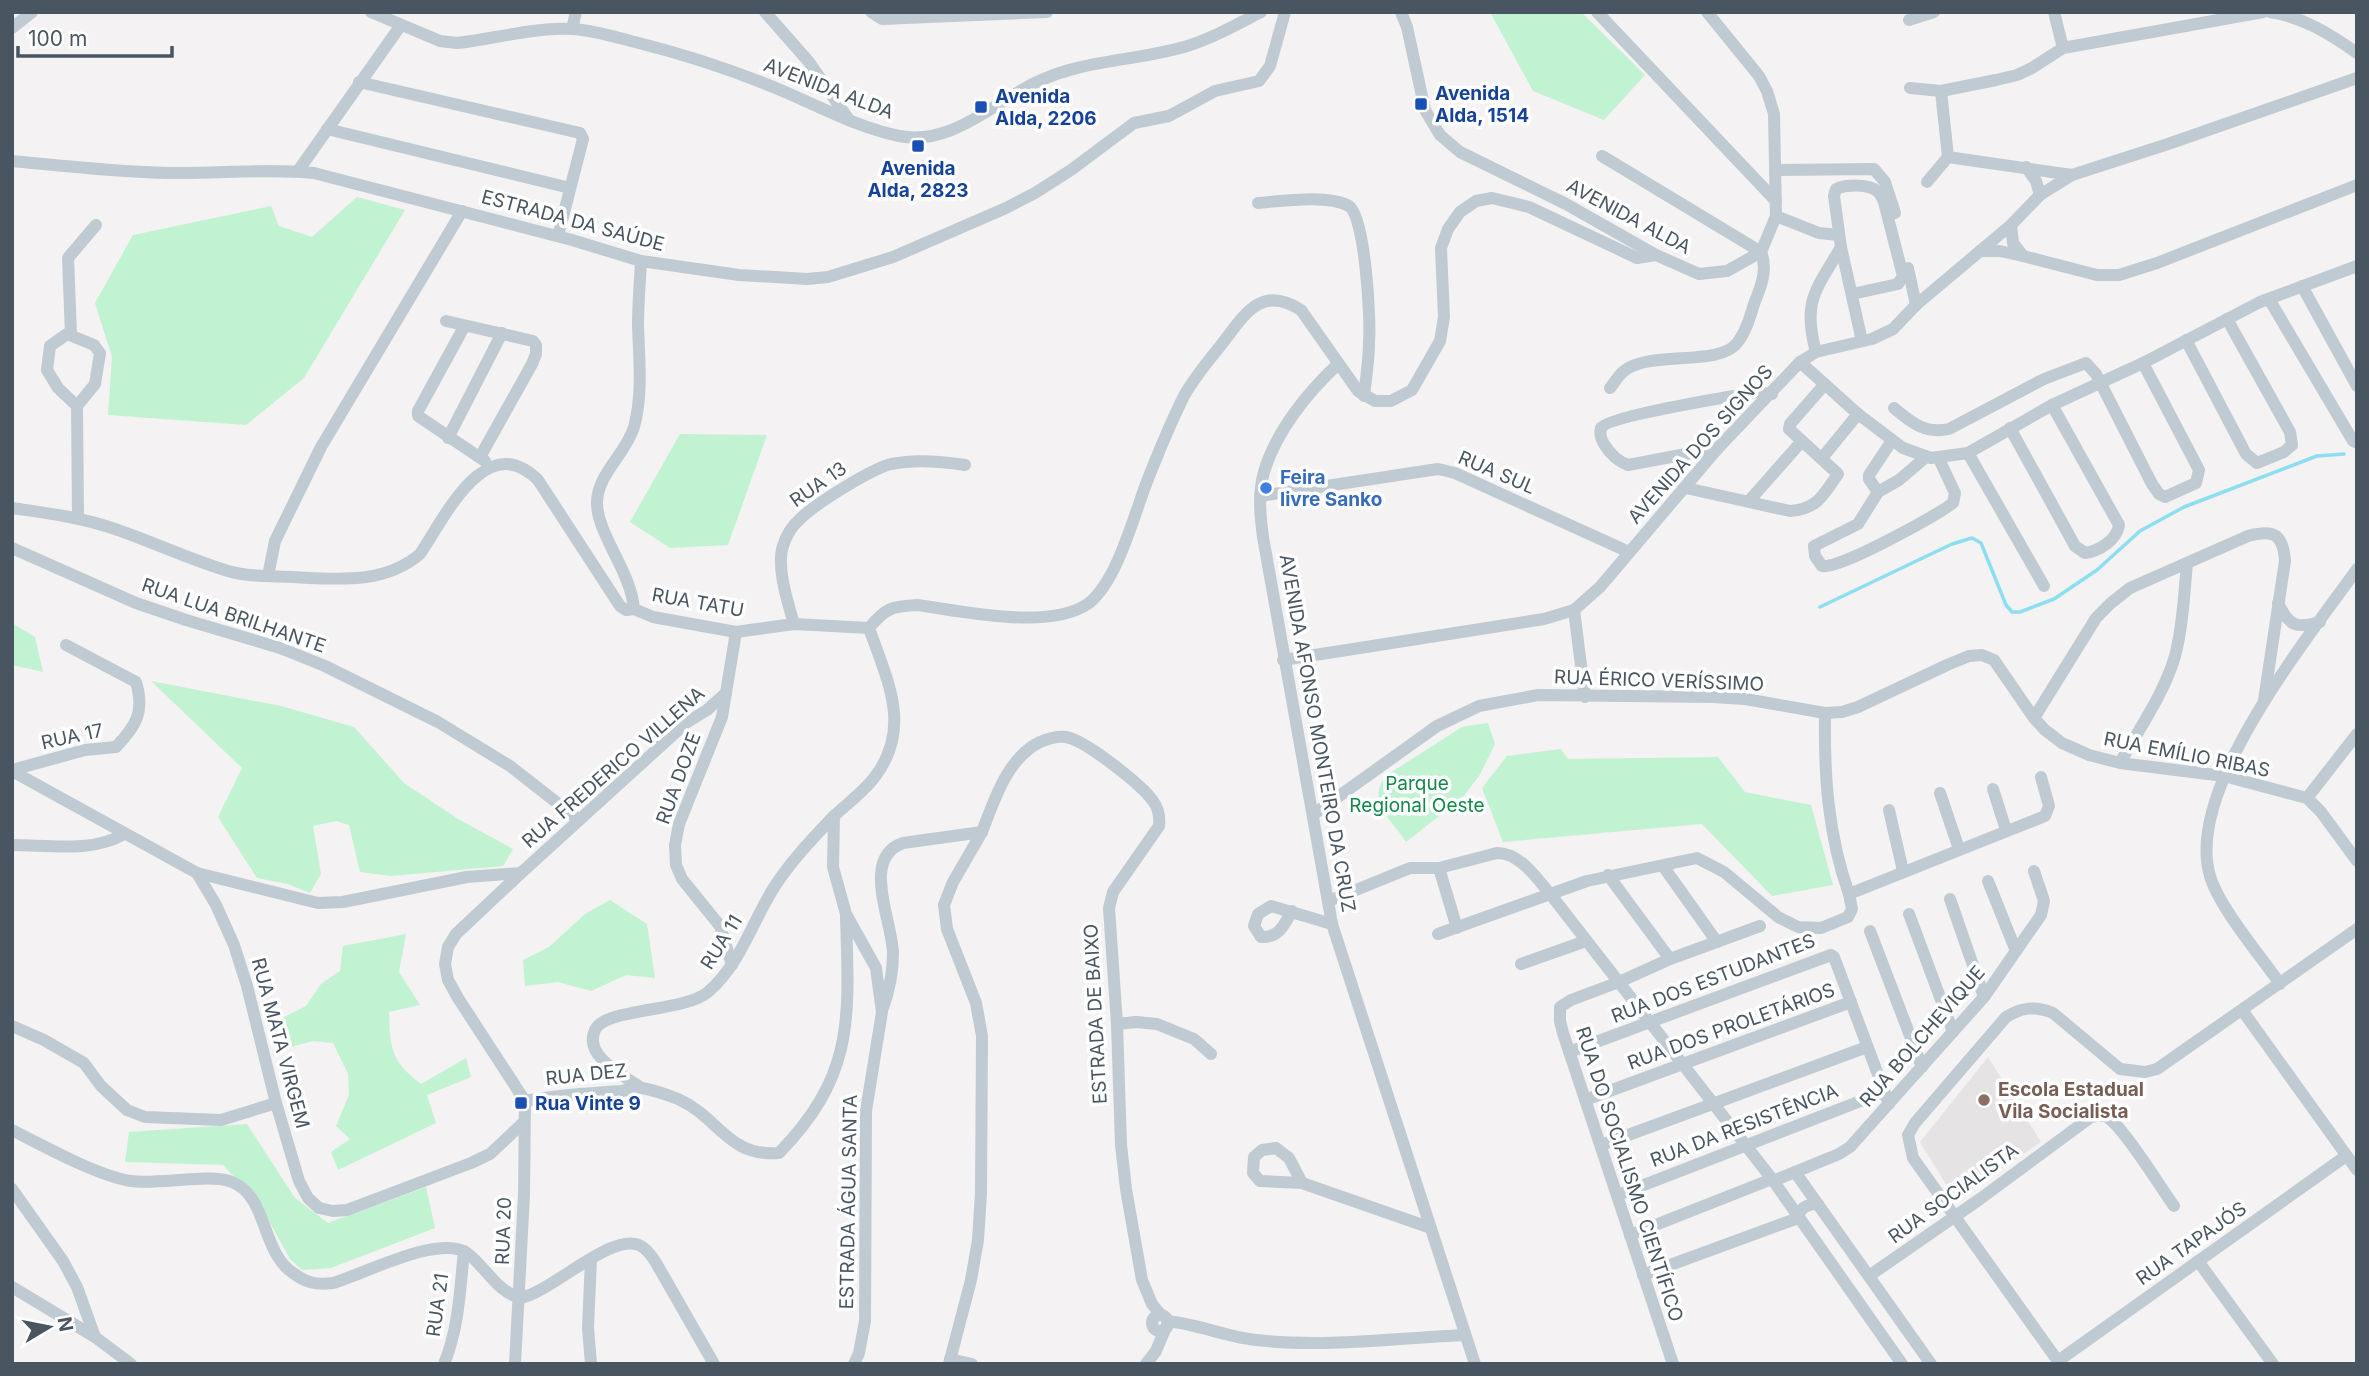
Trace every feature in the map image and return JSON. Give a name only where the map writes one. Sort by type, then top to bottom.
[{"type":"street","points":[[12,28],[32,12]]},
{"type":"street","name":"AVENIDA ALDA","points":[[371,12],[440,41],[457,43],[572,29],[608,35],[725,67],[849,120],[900,136],[922,137],[943,133],[988,112],[1034,83],[1055,74],[1182,47],[1208,38],[1261,12]]},
{"type":"street","points":[[572,29],[576,12]]},
{"type":"street","points":[[765,12],[809,62],[849,120]]},
{"type":"street","points":[[871,12],[882,19],[1047,12]]},
{"type":"street","name":"ESTRADA DA SAÚDE","points":[[12,161],[113,171],[298,171],[325,175],[558,236],[641,261],[740,275],[807,279],[845,273],[893,257],[977,222],[1035,193],[1103,148],[1134,123],[1169,116],[1215,91],[1259,81],[1270,66],[1285,12]]},
{"type":"street","name":"AVENIDA ALDA","points":[[1401,12],[1407,27],[1425,110],[1440,135],[1460,152],[1566,204],[1656,255],[1699,274],[1727,271],[1761,252]]},
{"type":"street","points":[[1597,12],[1776,201]]},
{"type":"street","points":[[1909,20],[1934,12]]},
{"type":"street","points":[[2054,12],[2063,48]]},
{"type":"street","points":[[1910,88],[1941,91],[2017,75],[2063,48],[2263,12]]},
{"type":"street","points":[[2270,12],[2290,15],[2330,35],[2357,53]]},
{"type":"street","points":[[1706,13],[1750,64],[1767,91],[1774,114],[1776,216],[1761,252]]},
{"type":"street","points":[[298,171],[401,25]]},
{"type":"street","points":[[1948,157],[2072,175],[2168,145],[2357,78]]},
{"type":"street","points":[[359,82],[580,132],[583,139],[558,236]]},
{"type":"street","points":[[1927,182],[1948,157],[1941,91]]},
{"type":"street","points":[[327,129],[570,188]]},
{"type":"street","points":[[1602,156],[1761,252],[1764,261],[1762,284],[1736,345],[1730,350],[1638,364],[1622,373],[1610,388]]},
{"type":"street","points":[[2026,167],[2036,181],[2040,195]]},
{"type":"street","points":[[1776,170],[1874,169],[1881,175],[1892,199],[1916,305]]},
{"type":"street","name":"AVENIDA DOS SIGNOS","points":[[1283,660],[1544,619],[1574,610],[1600,587],[1718,448],[1800,362],[1816,352],[1881,336],[1893,328],[1916,305],[2011,225],[2040,195],[2072,175]]},
{"type":"street","points":[[1980,251],[2000,251],[2097,275],[2129,273],[2357,185]]},
{"type":"street","points":[[1852,294],[1898,284],[1903,276],[1884,202],[1877,191],[1865,187],[1841,186],[1836,189],[1834,195],[1840,241],[1861,341]]},
{"type":"street","points":[[834,816],[873,779],[887,757],[894,738],[896,715],[892,692],[869,628],[881,614],[890,608],[901,606],[917,605],[1027,618],[1050,618],[1072,612],[1089,603],[1104,588],[1115,567],[1149,477],[1185,394],[1249,310],[1262,302],[1275,299],[1289,302],[1301,310],[1353,386],[1375,401],[1391,401],[1404,397],[1412,390],[1443,331],[1441,248],[1448,229],[1460,212],[1476,201],[1492,198],[1520,205],[1637,258],[1656,255]]},
{"type":"street","points":[[1258,203],[1336,201],[1351,207],[1356,215],[1370,311],[1364,396]]},
{"type":"street","points":[[268,576],[275,541],[321,447],[462,211]]},
{"type":"street","points":[[1776,216],[1840,241]]},
{"type":"street","points":[[71,334],[68,258],[96,225]]},
{"type":"street","points":[[2011,225],[2013,243],[2023,256]]},
{"type":"street","points":[[1816,352],[1811,333],[1810,306],[1840,241]]},
{"type":"street","name":"RUA TATU","points":[[641,261],[634,426],[605,477],[597,503],[599,518],[631,585],[635,608],[653,617],[736,632],[794,624],[869,628]]},
{"type":"street","points":[[1800,362],[1891,442],[1932,457],[1969,453],[2052,405],[2143,363],[2227,319],[2269,299],[2357,265]]},
{"type":"street","points":[[2302,286],[2357,386]]},
{"type":"street","points":[[2269,299],[2353,441],[2357,443]]},
{"type":"street","points":[[2186,340],[2246,454],[2258,463],[2284,452],[2292,445],[2290,432],[2227,319]]},
{"type":"street","points":[[12,508],[78,518],[113,528],[231,572],[348,579],[373,576],[410,563],[420,554],[485,462],[536,354],[533,341],[446,321]]},
{"type":"street","points":[[464,327],[418,411],[420,419],[485,462],[516,464],[527,469],[538,480],[620,606],[626,610],[635,608]]},
{"type":"street","points":[[448,438],[502,332]]},
{"type":"street","points":[[77,406],[58,388],[47,369],[50,346],[67,334],[94,345],[100,353],[95,384],[77,406],[78,518]]},
{"type":"street","points":[[1894,408],[1922,429],[1934,432],[1949,429],[2044,379],[2086,363],[2092,367],[2101,382],[2152,484],[2159,494],[2165,497],[2196,483],[2199,470],[2143,363]]},
{"type":"street","name":"AVENIDA AFONSO MONTEIRO DA CRUZ","points":[[1338,364],[1306,398],[1283,431],[1264,471],[1260,496],[1263,537],[1332,925],[1475,1364]]},
{"type":"street","points":[[1686,488],[1790,511],[1806,510],[1818,502],[1838,474],[1789,429],[1790,424],[1825,384]]},
{"type":"street","points":[[1718,448],[1638,464],[1623,463],[1605,446],[1600,431],[1609,423],[1629,417],[1756,392],[1772,394]]},
{"type":"street","points":[[2010,428],[2075,546],[2085,554],[2098,549],[2116,536],[2119,525],[2052,405]]},
{"type":"street","points":[[1822,458],[1858,415]]},
{"type":"street","points":[[1749,500],[1802,442]]},
{"type":"street","points":[[1878,492],[1868,475],[1891,442]]},
{"type":"street","points":[[1969,453],[2044,586]]},
{"type":"street","points":[[1932,457],[1955,493],[1953,503],[1861,553],[1830,566],[1822,566],[1815,556],[1814,546],[1858,524],[1878,492],[1932,457]]},
{"type":"street","name":"RUA 13","points":[[794,624],[786,597],[781,549],[788,532],[800,518],[873,471],[888,465],[934,460],[965,465]]},
{"type":"street","name":"RUA SUL","points":[[1260,496],[1438,469],[1455,473],[1629,552]]},
{"type":"street","points":[[2034,718],[2096,618],[2130,588],[2248,536],[2261,533],[2280,538],[2284,547],[2284,576],[2264,700]]},
{"type":"street","name":"RUA LUA BRILHANTE","points":[[12,548],[136,603],[280,648],[325,666],[438,722],[510,766],[579,820]]},
{"type":"street","points":[[2120,763],[2165,682],[2175,657],[2187,564]]},
{"type":"street","points":[[2280,984],[2219,897],[2207,863],[2208,837],[2224,776],[2264,700],[2357,569]]},
{"type":"street","points":[[2278,603],[2286,619],[2294,625],[2306,626],[2320,622]]},
{"type":"street","points":[[1574,610],[1585,697]]},
{"type":"street","name":"RUA DOZE","points":[[732,965],[720,926],[682,879],[676,865],[675,845],[679,824],[722,716],[736,632]]},
{"type":"street","name":"RUA 17","points":[[12,770],[85,750],[116,747],[131,731],[138,716],[141,698],[136,682],[66,645]]},
{"type":"street","name":"RUA ÉRICO VERÍSSIMO","points":[[1314,814],[1437,726],[1479,706],[1538,695],[1738,699],[1825,713],[1842,712],[1969,656],[1982,655],[1994,660],[2034,718]]},
{"type":"street","name":"RUA FREDERICO VILLENA","points":[[197,873],[318,902],[343,902],[467,877],[521,873],[686,723],[707,710],[726,693]]},
{"type":"street","points":[[1438,934],[1587,881],[1697,858],[1724,872],[1778,917],[1810,929],[1821,928],[1848,917],[1852,909],[1850,894],[1840,867],[1830,821],[1824,766],[1825,713]]},
{"type":"street","name":"RUA EMÍLIO RIBAS","points":[[2034,718],[2062,743],[2089,755],[2120,763],[2224,776],[2307,798]]},
{"type":"street","points":[[2357,734],[2307,798],[2321,812],[2357,861]]},
{"type":"street","name":"ESTRADA DE BAIXO","points":[[982,832],[999,788],[1013,767],[1027,751],[1052,738],[1066,737],[1097,752],[1153,800],[1160,817],[1159,826],[1110,899],[1121,1145],[1126,1189],[1144,1285],[1160,1322]]},
{"type":"street","points":[[12,770],[197,873]]},
{"type":"street","points":[[1850,894],[2045,816],[2049,806],[2041,777]]},
{"type":"street","points":[[1993,789],[2006,830]]},
{"type":"street","points":[[1940,793],[1959,849]]},
{"type":"street","points":[[1889,810],[1903,871]]},
{"type":"street","name":"ESTRADA ÁGUA SANTA","points":[[834,816],[833,867],[846,914],[876,968],[882,1012],[866,1111],[865,1321],[859,1353],[854,1364]]},
{"type":"street","name":"RUA 11","points":[[640,1087],[594,1050],[593,1032],[598,1024],[612,1017],[681,1004],[705,995],[732,965],[772,890],[800,852],[834,816]]},
{"type":"street","points":[[882,1012],[890,989],[893,954],[892,933],[881,888],[884,858],[891,847],[903,843],[982,832]]},
{"type":"street","points":[[972,1364],[949,1362],[971,1280],[978,1240],[982,1036],[976,1003],[947,929],[944,905],[953,882],[982,832]]},
{"type":"street","points":[[12,845],[91,845],[111,842],[124,834]]},
{"type":"street","points":[[1329,901],[1410,868],[1439,868],[1497,853],[1507,853],[1526,866],[1746,1145],[1902,1364]]},
{"type":"street","points":[[1663,866],[1717,942]]},
{"type":"street","points":[[1439,868],[1457,928]]},
{"type":"street","name":"RUA BOLCHEVIQUE","points":[[1630,1235],[1795,1172],[1850,1147],[1887,1098],[1922,1067],[1983,997],[2035,925],[2044,908],[2034,871]]},
{"type":"street","name":"RUA MATA VIRGEM","points":[[197,873],[234,944],[299,1181],[308,1198],[319,1208],[347,1210],[471,1163],[490,1154],[524,1122]]},
{"type":"street","name":"RUA DEZ","points":[[521,873],[456,934],[445,964],[448,980],[458,998],[525,1101],[558,1094],[640,1087],[677,1098],[737,1145],[761,1154],[779,1153],[810,1119],[830,1086],[842,1050],[848,1012],[846,914]]},
{"type":"street","points":[[1608,875],[1670,959]]},
{"type":"street","points":[[1988,881],[2016,951]]},
{"type":"street","points":[[1950,899],[1983,997]]},
{"type":"street","points":[[1292,911],[1332,925]]},
{"type":"street","points":[[1909,914],[1953,1032]]},
{"type":"street","points":[[1619,982],[1670,959],[1760,926]]},
{"type":"street","points":[[2059,1362],[1913,1158],[1908,1135],[1915,1123],[2006,1017],[2015,1011],[2040,1008],[2053,1013],[2120,1069],[2145,1072],[2168,1063],[2357,929]]},
{"type":"street","points":[[1870,931],[1922,1067]]},
{"type":"street","points":[[1521,964],[1587,941]]},
{"type":"street","name":"RUA DOS ESTUDANTES","points":[[1569,1052],[1831,954],[1851,1002]]},
{"type":"street","name":"RUA DO SOCIALISMO CIENTÍFICO","points":[[1619,982],[1571,1000],[1560,1007],[1559,1013],[1569,1052],[1673,1364]]},
{"type":"street","points":[[1851,1002],[1887,1098]]},
{"type":"street","name":"RUA DOS PROLETÁRIOS","points":[[1585,1100],[1851,1002]]},
{"type":"street","points":[[2242,1010],[2357,1170]]},
{"type":"street","points":[[1117,1024],[1157,1024],[1194,1038],[1210,1054]]},
{"type":"street","points":[[12,1026],[44,1040],[84,1063],[101,1086],[127,1110],[145,1117],[221,1120],[276,1103]]},
{"type":"street","points":[[1601,1145],[1867,1047]]},
{"type":"street","name":"RUA DA RESISTÊNCIA","points":[[1618,1195],[1746,1145],[1887,1098]]},
{"type":"street","name":"RUA 20","points":[[515,1364],[520,1298],[525,1101]]},
{"type":"street","name":"RUA SOCIALISTA","points":[[1869,1276],[2091,1117],[2101,1115],[2110,1118],[2174,1206]]},
{"type":"street","points":[[12,1130],[100,1172],[133,1181],[232,1181],[243,1188],[254,1202],[277,1259],[306,1283],[333,1283],[424,1251],[452,1248],[464,1251],[502,1289],[520,1298],[543,1290],[609,1249],[624,1244],[637,1244],[655,1261],[715,1364]]},
{"type":"street","name":"RUA TAPAJÓS","points":[[2059,1362],[2346,1156]]},
{"type":"street","points":[[1795,1172],[1931,1364]]},
{"type":"street","points":[[1302,1183],[1431,1228]]},
{"type":"street","points":[[12,1189],[63,1261],[77,1287],[95,1337]]},
{"type":"street","points":[[1798,1218],[1799,1212],[1805,1206],[1818,1204]]},
{"type":"street","points":[[1643,1275],[1798,1218]]},
{"type":"street","points":[[1827,1258],[1838,1255],[1847,1245]]},
{"type":"street","name":"RUA 21","points":[[444,1364],[452,1344],[464,1251]]},
{"type":"street","points":[[590,1259],[588,1328],[591,1364]]},
{"type":"street","points":[[2198,1261],[2273,1364]]},
{"type":"street","points":[[1841,1277],[1848,1268],[1860,1264]]},
{"type":"street","points":[[12,1287],[95,1337],[131,1364]]},
{"type":"street","points":[[1147,1361],[1160,1322],[1190,1323],[1253,1340],[1290,1343],[1465,1335]]},
{"type":"shaded area","name":"Escola Estadual Vila Socialista","points":[[1988,1057],[2041,1142],[1969,1191],[1956,1193],[1950,1191],[1920,1142]]},
{"type":"green space","points":[[1490,12],[1581,12],[1645,75],[1604,120],[1533,91]]},
{"type":"green space","points":[[357,197],[405,210],[304,378],[246,425],[108,415],[112,357],[95,303],[133,235],[271,206],[279,226],[312,237]]},
{"type":"green space","points":[[680,434],[767,435],[728,545],[670,548],[630,522]]},
{"type":"green space","points":[[12,623],[35,637],[43,672],[12,665]]},
{"type":"green space","points":[[151,681],[281,706],[354,727],[404,783],[458,819],[513,849],[503,866],[391,876],[360,872],[349,825],[336,821],[313,826],[321,874],[310,893],[288,884],[257,878],[218,817],[242,768]]},
{"type":"green space","name":"Parque Regional Oeste","points":[[1488,723],[1495,744],[1479,776],[1462,798],[1406,842],[1380,801],[1381,784],[1387,775],[1462,727]]},
{"type":"green space","points":[[1561,749],[1568,759],[1718,757],[1745,792],[1811,805],[1833,885],[1772,896],[1702,824],[1503,842],[1482,788],[1507,756]]},
{"type":"green space","points":[[610,900],[647,924],[655,978],[626,975],[591,991],[558,982],[525,986],[523,960],[549,947],[585,914]]},
{"type":"green space","points":[[406,934],[399,972],[420,1005],[389,1012],[394,1053],[403,1068],[421,1084],[466,1058],[471,1077],[427,1095],[436,1123],[338,1170],[331,1152],[350,1139],[336,1126],[349,1095],[348,1074],[333,1043],[313,1041],[277,1051],[268,1029],[278,1020],[306,1006],[321,984],[340,971],[343,946]]},
{"type":"green space","points":[[247,1124],[295,1198],[328,1223],[426,1187],[435,1228],[331,1268],[302,1270],[290,1259],[258,1201],[223,1165],[125,1162],[129,1132]]},
{"type":"waterway","points":[[1820,607],[1952,544],[1972,538],[1981,543],[2006,605],[2012,612],[2020,612],[2054,599],[2097,570],[2140,531],[2184,507],[2317,456],[2344,454]]},
{"type":"place","name":"Avenida Alda, 1514","points":[[1421,104]]},
{"type":"place","name":"Avenida Alda, 2206","points":[[981,107]]},
{"type":"place","name":"Avenida Alda, 2823","points":[[918,146]]},
{"type":"place","name":"Feira livre Sanko","points":[[1266,488]]},
{"type":"place","name":"Escola Estadual Vila Socialista","points":[[1984,1100]]},
{"type":"place","name":"Rua Vinte 9","points":[[521,1103]]}]
